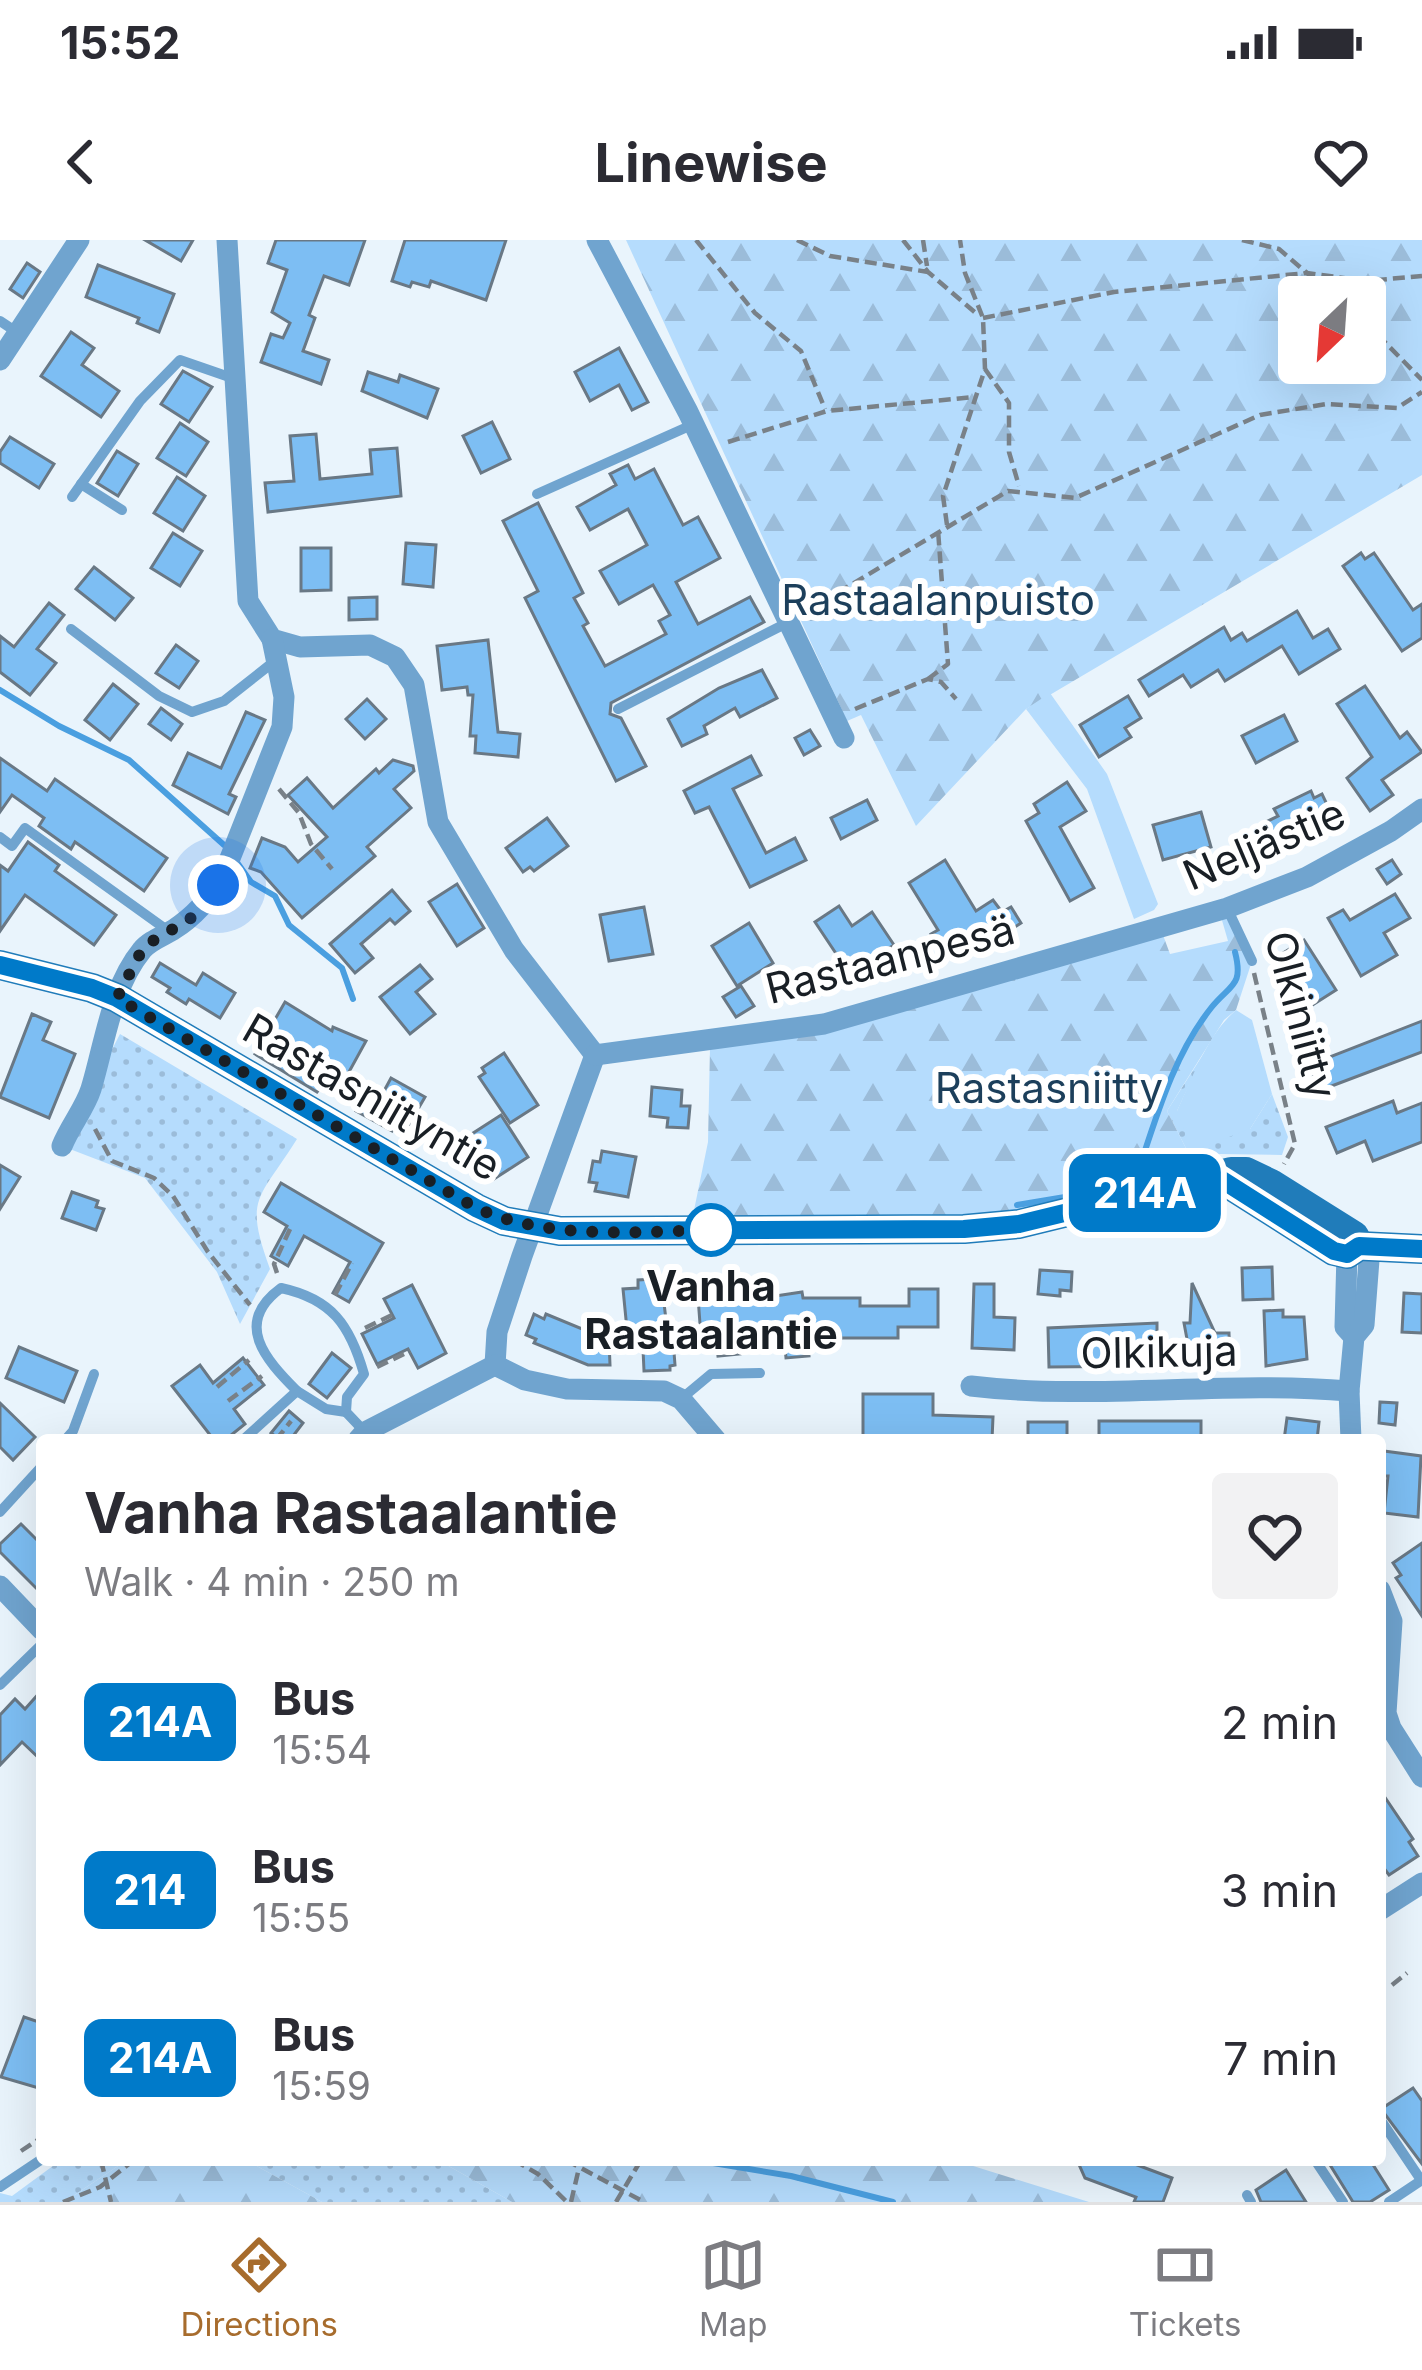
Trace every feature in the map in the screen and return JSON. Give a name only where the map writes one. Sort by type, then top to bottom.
[{"type":"street","points":[[62,1146],[83,1106],[117,998],[144,946],[170,932],[209,898],[223,876],[282,727],[284,697],[274,650],[248,601],[226,240]]},
{"type":"street","points":[[597,240],[694,424],[839,728]]},
{"type":"street","points":[[0,360],[9,327],[73,242]]},
{"type":"street","points":[[274,650],[370,645],[395,657],[414,685],[438,822],[514,950],[596,1055],[497,1332],[495,1365]]},
{"type":"street","name":"Neljästie","points":[[1129,936],[1227,908],[1306,877],[1422,809]]},
{"type":"street","name":"Rastaanpesä","points":[[596,1055],[824,1024],[1129,936]]},
{"type":"street","name":"Rastasniityntie","points":[[0,965],[117,998],[476,1208],[532,1227],[560,1231],[978,1228],[1071,1213],[1231,1172],[1257,1176],[1354,1236],[1359,1249]]},
{"type":"street","points":[[1351,1434],[1354,1337],[1364,1325],[1359,1249],[1422,1250]]},
{"type":"street","points":[[495,1365],[525,1380],[567,1389],[664,1391],[681,1399],[711,1434]]},
{"type":"street","points":[[366,1434],[495,1365]]},
{"type":"street","name":"Olkikuja","points":[[971,1386],[1120,1393],[1349,1390]]},
{"type":"street","points":[[0,1586],[36,1624]]},
{"type":"street","points":[[1386,1606],[1392,1621],[1386,1682]]},
{"type":"street","points":[[1386,1718],[1422,1777]]},
{"type":"street","points":[[1386,1906],[1422,1882]]},
{"type":"lane","points":[[72,497],[140,401],[180,360],[236,379]]},
{"type":"lane","points":[[537,494],[694,424]]},
{"type":"lane","points":[[81,484],[122,510]]},
{"type":"lane","points":[[618,709],[787,623]]},
{"type":"lane","points":[[71,629],[159,696],[192,712],[224,701],[274,650]]},
{"type":"lane","points":[[0,837],[12,846],[25,828],[170,932]]},
{"type":"lane","name":"Olkiniitty","points":[[1227,908],[1252,961]]},
{"type":"lane","points":[[346,1412],[326,1409],[297,1390],[262,1348],[257,1314],[264,1300],[280,1288],[309,1294],[328,1308],[350,1336],[364,1374],[347,1397],[346,1412],[361,1434]]},
{"type":"lane","points":[[681,1399],[711,1374],[760,1372]]},
{"type":"lane","points":[[70,1434],[94,1374]]},
{"type":"lane","points":[[249,1434],[297,1390]]},
{"type":"lane","points":[[0,1512],[36,1473]]},
{"type":"lane","points":[[0,1685],[36,1649]]},
{"type":"lane","points":[[1386,2128],[1422,2180],[1389,2202]]},
{"type":"lane","points":[[0,2187],[36,2163]]},
{"type":"lane","points":[[1319,2166],[1343,2202]]},
{"type":"path","points":[[696,240],[755,313],[801,351],[826,411]]},
{"type":"path","points":[[796,240],[830,256],[928,272]]},
{"type":"path","points":[[902,240],[928,272],[983,318]]},
{"type":"path","points":[[923,240],[928,272]]},
{"type":"path","points":[[947,524],[943,496],[985,369],[983,318],[965,273],[960,240]]},
{"type":"path","points":[[1242,240],[1279,249],[1310,276]]},
{"type":"path","points":[[983,318],[1114,292],[1307,273],[1366,281],[1422,276]]},
{"type":"path","points":[[1386,343],[1422,380]]},
{"type":"path","points":[[985,369],[1009,403],[1009,452],[1019,489]]},
{"type":"path","points":[[787,623],[1008,490],[1075,498],[1260,416],[1326,404],[1397,408],[1422,392]]},
{"type":"path","points":[[705,449],[826,411],[975,398]]},
{"type":"path","points":[[839,728],[949,664],[938,530]]},
{"type":"path","points":[[928,679],[941,682],[956,699]]},
{"type":"path","points":[[274,778],[299,813],[310,844],[332,869]]},
{"type":"path","name":"Olkiniitty","points":[[1252,961],[1295,1144]]},
{"type":"path","points":[[83,1106],[112,1160],[154,1178],[173,1196],[208,1252],[257,1314]]},
{"type":"path","points":[[280,1288],[274,1264],[290,1228]]},
{"type":"path","points":[[328,1308],[352,1263]]},
{"type":"path","points":[[350,1336],[392,1315]]},
{"type":"path","points":[[217,1387],[262,1348]]},
{"type":"path","points":[[364,1374],[410,1352]]},
{"type":"path","points":[[228,1402],[274,1368]]},
{"type":"path","points":[[1392,1985],[1407,1973]]},
{"type":"path","points":[[21,2150],[36,2141]]},
{"type":"path","points":[[102,2166],[111,2202]]},
{"type":"path","points":[[63,2202],[106,2182],[126,2166]]},
{"type":"path","points":[[524,2166],[569,2202],[579,2168]]},
{"type":"path","points":[[576,2166],[644,2202]]},
{"type":"path","points":[[620,2202],[638,2166]]},
{"type":"green space","name":"Rastaalanpuisto","points":[[626,240],[1422,240],[1422,475],[1026,709],[916,826],[861,715],[847,721]]},
{"type":"green space","points":[[1050,693],[1107,774],[1158,904],[1134,919],[1087,789],[1026,709]]},
{"type":"green space","name":"Rastasniitty","points":[[1227,908],[1252,961],[1236,1010],[1224,1020],[1167,1111],[1194,1164],[1004,1216],[692,1220],[708,1142],[710,1048],[1163,935],[1170,954],[1228,941],[1219,910]]},
{"type":"green space","points":[[1236,1010],[1252,1020],[1272,1094],[1250,1129],[1192,1151],[1177,1111],[1209,1044]]},
{"type":"green space","points":[[120,1034],[297,1139],[259,1200],[258,1227],[270,1269],[240,1324],[217,1272],[145,1178],[62,1146]]},
{"type":"green space","points":[[1204,1053],[1177,1111],[1250,1129],[1272,1094],[1288,1137],[1282,1155],[1220,1154],[1194,1164],[1167,1111]]},
{"type":"green space","points":[[53,2166],[118,2166],[64,2202],[0,2202],[0,2193],[12,2196]]},
{"type":"green space","points":[[118,2166],[257,2166],[322,2202],[64,2202]]},
{"type":"green space","points":[[257,2166],[449,2166],[512,2202],[322,2202]]},
{"type":"green space","points":[[449,2166],[973,2166],[1089,2202],[512,2202]]},
{"type":"building","points":[[145,240],[193,240],[181,261]]},
{"type":"building","points":[[276,240],[365,240],[349,285],[324,276],[309,315],[315,318],[303,351],[329,360],[321,384],[261,362],[271,334],[283,338],[290,323],[272,312],[287,270],[268,263]]},
{"type":"building","points":[[405,240],[506,240],[486,300],[431,281],[429,287],[412,282],[410,287],[392,281]]},
{"type":"building","points":[[27,263],[40,272],[23,298],[10,289]]},
{"type":"building","points":[[98,265],[174,294],[159,332],[137,323],[139,318],[86,297]]},
{"type":"building","points":[[71,332],[94,348],[82,365],[119,391],[101,417],[41,376]]},
{"type":"building","points":[[619,348],[648,402],[632,410],[619,385],[590,401],[575,372]]},
{"type":"building","points":[[183,371],[212,387],[189,422],[161,404]]},
{"type":"building","points":[[368,372],[398,382],[400,375],[438,389],[427,418],[362,391]]},
{"type":"building","points":[[492,422],[510,459],[481,473],[463,436]]},
{"type":"building","points":[[180,423],[208,442],[186,476],[157,458]]},
{"type":"building","points":[[316,434],[320,479],[372,474],[370,450],[397,448],[401,496],[268,512],[265,483],[294,481],[290,436]]},
{"type":"building","points":[[10,437],[54,464],[39,488],[0,463],[0,452]]},
{"type":"building","points":[[117,451],[138,464],[118,496],[97,483]]},
{"type":"building","points":[[628,465],[635,479],[654,469],[683,525],[698,517],[720,558],[676,582],[698,624],[750,597],[764,622],[611,703],[610,714],[621,718],[646,766],[616,781],[525,598],[538,591],[503,521],[538,503],[583,593],[574,598],[605,666],[666,634],[659,621],[670,615],[653,585],[619,604],[600,571],[647,545],[628,509],[590,530],[577,507],[616,485],[610,474]]},
{"type":"building","points":[[177,477],[205,496],[183,531],[154,513]]},
{"type":"building","points":[[173,533],[202,551],[180,586],[151,568]]},
{"type":"building","points":[[406,543],[436,545],[433,587],[403,584]]},
{"type":"building","points":[[301,548],[331,548],[331,590],[301,591]]},
{"type":"building","points":[[1361,553],[1365,559],[1374,553],[1413,610],[1422,604],[1422,638],[1402,651],[1343,566]]},
{"type":"building","points":[[94,567],[133,598],[115,620],[76,589]]},
{"type":"building","points":[[377,597],[377,619],[349,620],[349,598]]},
{"type":"building","points":[[49,603],[64,615],[37,649],[56,663],[30,695],[0,672],[0,636],[14,647]]},
{"type":"building","points":[[1297,611],[1313,638],[1328,629],[1340,649],[1299,674],[1282,646],[1225,681],[1218,670],[1191,687],[1183,675],[1149,696],[1139,680],[1224,627],[1231,640],[1242,633],[1247,641]]},
{"type":"building","points":[[488,640],[498,732],[520,734],[518,757],[475,753],[476,736],[470,736],[473,695],[468,695],[467,687],[442,690],[437,646]]},
{"type":"building","points":[[176,645],[198,661],[179,688],[156,673]]},
{"type":"building","points":[[762,670],[777,698],[740,717],[735,708],[704,726],[707,734],[682,746],[668,719],[719,688]]},
{"type":"building","points":[[113,684],[138,704],[110,740],[85,720]]},
{"type":"building","points":[[1365,686],[1400,738],[1407,732],[1422,752],[1382,780],[1393,795],[1370,811],[1347,778],[1372,757],[1337,704]]},
{"type":"building","points":[[1128,696],[1141,718],[1125,728],[1131,737],[1099,757],[1080,725]]},
{"type":"building","points":[[367,699],[386,719],[365,739],[346,719]]},
{"type":"building","points":[[161,708],[182,724],[171,740],[149,724]]},
{"type":"building","points":[[246,712],[265,720],[229,794],[236,797],[228,814],[173,785],[188,753],[221,768]]},
{"type":"building","points":[[1284,715],[1297,741],[1256,763],[1242,736]]},
{"type":"building","points":[[810,730],[820,746],[804,755],[795,738]]},
{"type":"building","points":[[751,756],[761,775],[733,789],[766,853],[795,838],[806,860],[750,887],[709,807],[695,813],[684,791]]},
{"type":"building","points":[[0,758],[47,791],[55,779],[167,858],[144,891],[75,842],[71,849],[39,826],[44,818],[12,795],[0,812]]},
{"type":"building","points":[[393,760],[413,766],[414,771],[394,789],[411,808],[367,847],[375,856],[302,918],[261,872],[250,868],[262,838],[285,847],[298,862],[327,837],[288,795],[307,778],[333,808]]},
{"type":"building","points":[[1067,782],[1086,811],[1060,827],[1094,888],[1070,901],[1026,821],[1039,813],[1034,804]]},
{"type":"building","points":[[1311,791],[1314,798],[1322,794],[1333,817],[1290,838],[1286,831],[1273,837],[1266,822],[1278,816],[1274,809]]},
{"type":"building","points":[[867,800],[877,820],[841,839],[831,818]]},
{"type":"building","points":[[1201,812],[1211,847],[1163,860],[1153,825]]},
{"type":"building","points":[[547,818],[568,846],[534,871],[530,867],[523,872],[506,848]]},
{"type":"building","points":[[28,842],[59,865],[55,871],[116,915],[94,945],[25,895],[0,931],[0,865],[8,871]]},
{"type":"building","points":[[945,860],[976,911],[993,900],[1002,912],[1011,907],[1021,923],[982,948],[972,934],[942,952],[931,934],[938,930],[909,883]]},
{"type":"building","points":[[1392,860],[1401,874],[1387,884],[1377,869]]},
{"type":"building","points":[[457,884],[484,928],[457,946],[429,902]]},
{"type":"building","points":[[392,890],[410,911],[395,924],[390,919],[361,944],[373,958],[355,973],[330,944]]},
{"type":"building","points":[[1395,894],[1410,918],[1384,933],[1397,955],[1361,976],[1328,918],[1343,910],[1350,920]]},
{"type":"building","points":[[839,906],[852,926],[872,912],[894,945],[849,973],[815,922]]},
{"type":"building","points":[[644,907],[653,954],[609,961],[600,915]]},
{"type":"building","points":[[749,923],[773,963],[737,986],[712,946]]},
{"type":"building","points":[[1304,940],[1336,990],[1311,1006],[1283,953]]},
{"type":"building","points":[[160,963],[196,985],[203,973],[235,993],[220,1018],[167,992],[170,988],[152,977]]},
{"type":"building","points":[[420,965],[432,979],[416,992],[435,1014],[410,1034],[380,997]]},
{"type":"building","points":[[741,986],[754,1006],[736,1017],[723,997]]},
{"type":"building","points":[[285,1002],[332,1031],[333,1027],[366,1041],[344,1081],[331,1074],[317,1092],[255,1054]]},
{"type":"building","points":[[32,1014],[51,1022],[43,1040],[75,1054],[49,1118],[0,1097]]},
{"type":"building","points":[[1422,1021],[1422,1052],[1321,1090],[1309,1065]]},
{"type":"building","points":[[504,1053],[538,1105],[510,1123],[479,1077],[485,1073],[482,1068]]},
{"type":"building","points":[[391,1078],[425,1097],[404,1133],[356,1111],[371,1084],[384,1091]]},
{"type":"building","points":[[652,1087],[682,1090],[681,1106],[690,1106],[688,1128],[667,1127],[668,1118],[650,1116]]},
{"type":"building","points":[[1393,1101],[1397,1113],[1422,1103],[1422,1142],[1373,1161],[1365,1141],[1337,1153],[1326,1127]]},
{"type":"building","points":[[501,1115],[528,1157],[494,1179],[467,1137]]},
{"type":"building","points":[[602,1151],[636,1157],[628,1197],[595,1191],[597,1183],[589,1182],[593,1161],[600,1162]]},
{"type":"building","points":[[0,1165],[20,1177],[0,1209]]},
{"type":"building","points":[[281,1183],[383,1243],[349,1302],[333,1293],[350,1262],[304,1236],[288,1266],[271,1256],[287,1226],[264,1212]]},
{"type":"building","points":[[72,1192],[98,1201],[96,1207],[104,1209],[96,1230],[62,1218]]},
{"type":"building","points":[[1272,1267],[1273,1299],[1243,1300],[1242,1268]]},
{"type":"building","points":[[1040,1270],[1072,1272],[1071,1291],[1060,1290],[1060,1296],[1038,1294]]},
{"type":"building","points":[[654,1279],[656,1295],[663,1295],[667,1328],[672,1327],[675,1365],[670,1370],[644,1371],[643,1349],[629,1350],[623,1289],[638,1288],[638,1280]]},
{"type":"building","points":[[1192,1283],[1215,1333],[1229,1333],[1230,1364],[1192,1366],[1184,1323],[1190,1323]]},
{"type":"building","points":[[974,1284],[994,1284],[994,1317],[1015,1318],[1014,1350],[972,1348]]},
{"type":"building","points":[[412,1285],[446,1353],[418,1368],[408,1349],[377,1364],[362,1334],[394,1318],[384,1299]]},
{"type":"building","points":[[734,1289],[736,1302],[802,1292],[803,1298],[860,1298],[860,1306],[909,1306],[909,1289],[938,1289],[938,1327],[898,1327],[898,1338],[807,1338],[809,1356],[786,1358],[784,1337],[738,1341],[740,1354],[718,1356],[716,1336],[701,1337],[698,1297],[707,1297],[706,1291]]},
{"type":"building","points":[[1404,1293],[1422,1294],[1422,1333],[1402,1332]]},
{"type":"building","points":[[1283,1310],[1283,1317],[1304,1317],[1307,1359],[1266,1366],[1264,1311]]},
{"type":"building","points":[[534,1314],[544,1319],[546,1314],[609,1340],[610,1365],[588,1365],[534,1343],[536,1339],[526,1335]]},
{"type":"building","points":[[1157,1323],[1157,1366],[1049,1367],[1048,1328]]},
{"type":"building","points":[[19,1347],[77,1371],[64,1402],[6,1378]]},
{"type":"building","points":[[332,1353],[351,1368],[327,1398],[309,1384]]},
{"type":"building","points":[[243,1358],[264,1385],[234,1409],[245,1424],[232,1434],[209,1434],[172,1386],[200,1365],[213,1383]]},
{"type":"building","points":[[863,1394],[933,1394],[933,1415],[993,1417],[992,1434],[863,1434]]},
{"type":"building","points":[[1380,1402],[1397,1403],[1395,1425],[1379,1423]]},
{"type":"building","points":[[0,1403],[35,1437],[13,1460],[0,1447]]},
{"type":"building","points":[[289,1411],[303,1423],[295,1434],[271,1433]]},
{"type":"building","points":[[1287,1418],[1319,1422],[1318,1434],[1285,1434]]},
{"type":"building","points":[[1099,1421],[1201,1421],[1201,1434],[1099,1434]]},
{"type":"building","points":[[1028,1422],[1067,1422],[1067,1434],[1028,1434]]},
{"type":"building","points":[[1386,1451],[1421,1456],[1418,1517],[1386,1513]]},
{"type":"building","points":[[21,1524],[36,1539],[36,1588],[0,1552],[0,1544]]},
{"type":"building","points":[[1422,1543],[1422,1616],[1396,1578],[1401,1575],[1393,1563]]},
{"type":"building","points":[[36,1697],[36,1755],[22,1742],[0,1765],[0,1715],[15,1699],[25,1709]]},
{"type":"building","points":[[1386,1799],[1413,1839],[1409,1842],[1418,1856],[1389,1875]]},
{"type":"building","points":[[24,2017],[36,2021],[36,2087],[1,2077]]},
{"type":"building","points":[[1413,2088],[1422,2101],[1422,2164],[1386,2116],[1386,2106]]},
{"type":"building","points":[[1080,2166],[1140,2166],[1172,2178],[1163,2202],[1134,2202],[1136,2197],[1085,2178]]},
{"type":"building","points":[[1331,2166],[1374,2166],[1389,2190],[1370,2202],[1353,2202]]},
{"type":"building","points":[[1286,2170],[1306,2202],[1261,2202],[1256,2190]]},
{"type":"waterway","points":[[0,690],[129,760],[224,845]]},
{"type":"waterway","points":[[236,861],[251,882],[275,896],[289,925],[342,968],[353,999]]},
{"type":"waterway","points":[[1137,1175],[1186,1046],[1236,979],[1235,952]]},
{"type":"waterway","points":[[1017,1205],[1077,1195],[1179,1159]]},
{"type":"waterway","points":[[731,2166],[893,2202]]},
{"type":"bus line","name":"214A","points":[[0,965],[117,998],[476,1208],[520,1225],[560,1231],[964,1229],[1019,1224],[1216,1176],[1334,1251],[1347,1254],[1359,1246],[1422,1249]]},
{"type":"place","name":"Vanha Rastaalantie","points":[[711,1230]]},
{"type":"route","points":[[218,885],[190,919],[144,946],[117,998],[504,1221],[560,1231],[711,1230]]}]
